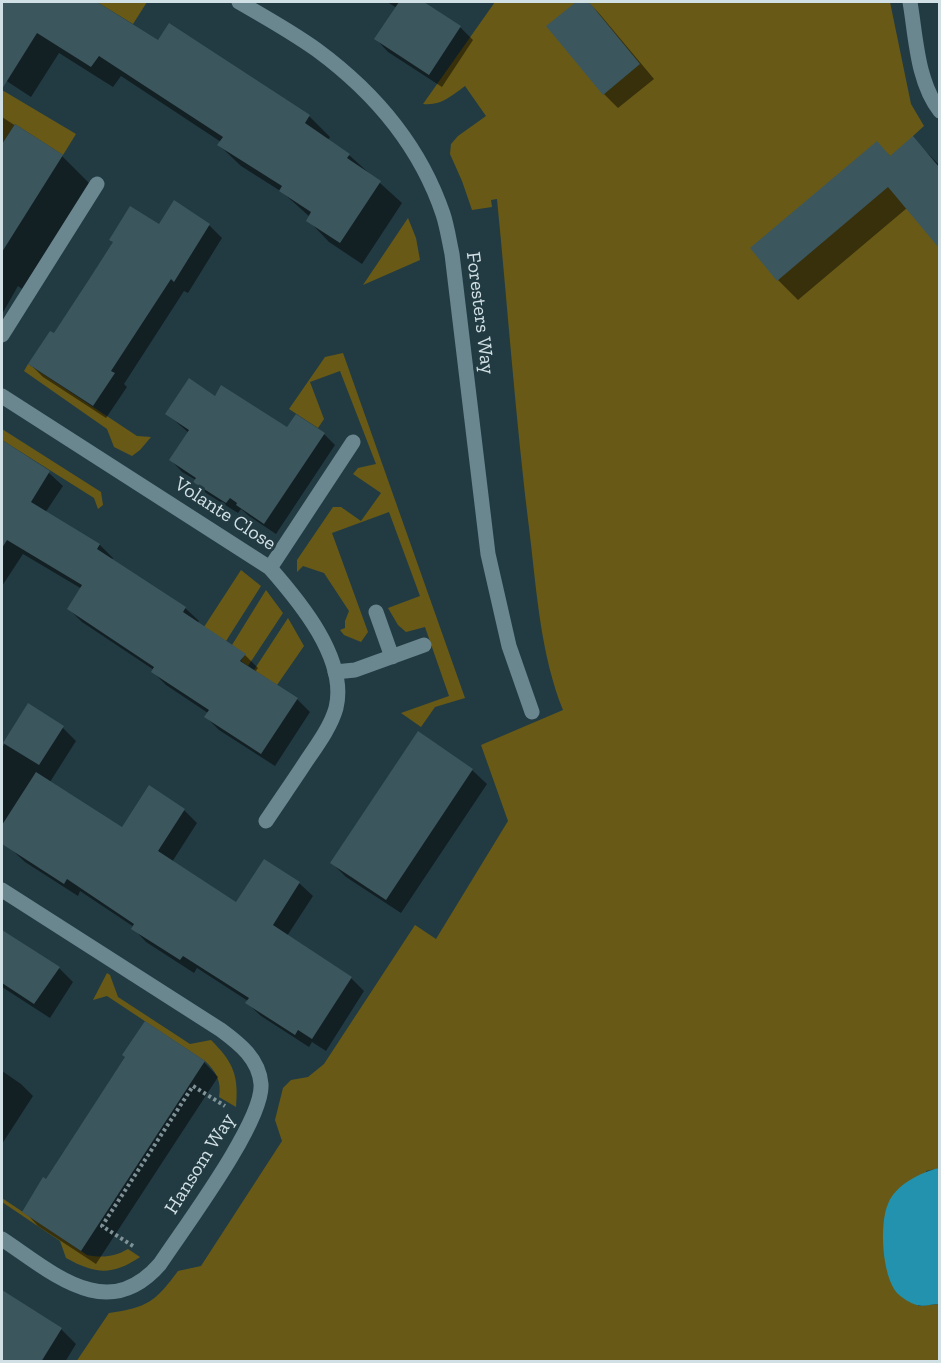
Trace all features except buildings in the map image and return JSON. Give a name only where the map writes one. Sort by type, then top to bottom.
[{"type":"street","name":"Foresters Way","points":[[239,2],[316,49],[355,81],[393,120],[411,147],[431,185],[443,215],[452,254],[488,554],[509,646],[532,712]]},
{"type":"street","points":[[910,2],[923,76],[927,91],[939,111]]},
{"type":"street","points":[[4,326],[97,184]]},
{"type":"street","name":"Volante Close","points":[[2,396],[270,568],[296,599],[324,642],[335,672],[338,697],[330,722],[266,821]]},
{"type":"street","points":[[270,568],[353,442]]},
{"type":"street","points":[[376,612],[392,657]]},
{"type":"street","points":[[335,672],[356,670],[424,645]]},
{"type":"street","name":"Hansom Way","points":[[2,890],[234,1040],[253,1059],[261,1085],[260,1100],[242,1140],[160,1264],[151,1275],[134,1287],[115,1292],[94,1292],[72,1285],[2,1239]]},
{"type":"path","points":[[160,1264],[102,1226],[193,1086],[251,1122]]},
{"type":"shaded area","points":[[97,2],[147,2],[133,24]]},
{"type":"shaded area","points":[[495,2],[890,2],[911,104],[924,126],[913,136],[909,167],[940,204],[940,1168],[926,1171],[918,1306],[939,1304],[939,1361],[76,1362],[109,1313],[133,1309],[150,1301],[163,1290],[178,1271],[201,1266],[282,1141],[275,1120],[283,1088],[291,1080],[308,1077],[324,1064],[415,925],[436,939],[508,821],[481,745],[563,710],[550,668],[538,602],[520,452],[497,199],[491,200],[492,207],[472,210],[450,154],[451,144],[458,136],[486,116],[465,86],[441,102],[423,104]]},
{"type":"shaded area","points":[[2,90],[76,134],[63,155],[15,124],[2,144]]},
{"type":"shaded area","points":[[408,218],[416,238],[420,260],[363,285]]},
{"type":"shaded area","points":[[343,353],[465,698],[435,707],[421,727],[401,713],[449,696],[425,627],[406,632],[398,625],[388,608],[420,596],[389,512],[332,533],[368,632],[361,642],[344,635],[340,630],[345,628],[349,611],[324,573],[303,566],[297,572],[297,560],[333,507],[341,507],[361,521],[381,493],[353,474],[358,468],[376,464],[340,371],[310,382],[324,419],[318,428],[289,409],[325,357]]},
{"type":"shaded area","points":[[28,364],[137,436],[151,437],[132,456],[114,447],[107,429],[24,371]]},
{"type":"shaded area","points":[[2,429],[101,492],[103,505],[98,509],[94,498],[2,440]]},
{"type":"shaded area","points":[[241,570],[261,586],[226,641],[204,627]]},
{"type":"shaded area","points":[[266,590],[283,613],[248,666],[241,661],[245,654],[232,645]]},
{"type":"shaded area","points":[[288,618],[304,646],[277,685],[254,670]]},
{"type":"shaded area","points":[[107,973],[110,975],[118,997],[190,1044],[211,1040],[225,1055],[233,1070],[236,1107],[219,1097],[220,1086],[217,1077],[205,1061],[107,996],[93,1000]]},
{"type":"shaded area","points":[[2,1198],[87,1255],[108,1256],[128,1249],[140,1257],[121,1267],[103,1271],[76,1263],[66,1258],[60,1241],[2,1202]]},
{"type":"water","points":[[939,1168],[939,1304],[919,1306],[897,1293],[888,1275],[883,1236],[885,1213],[891,1197],[902,1185],[917,1176]]}]
